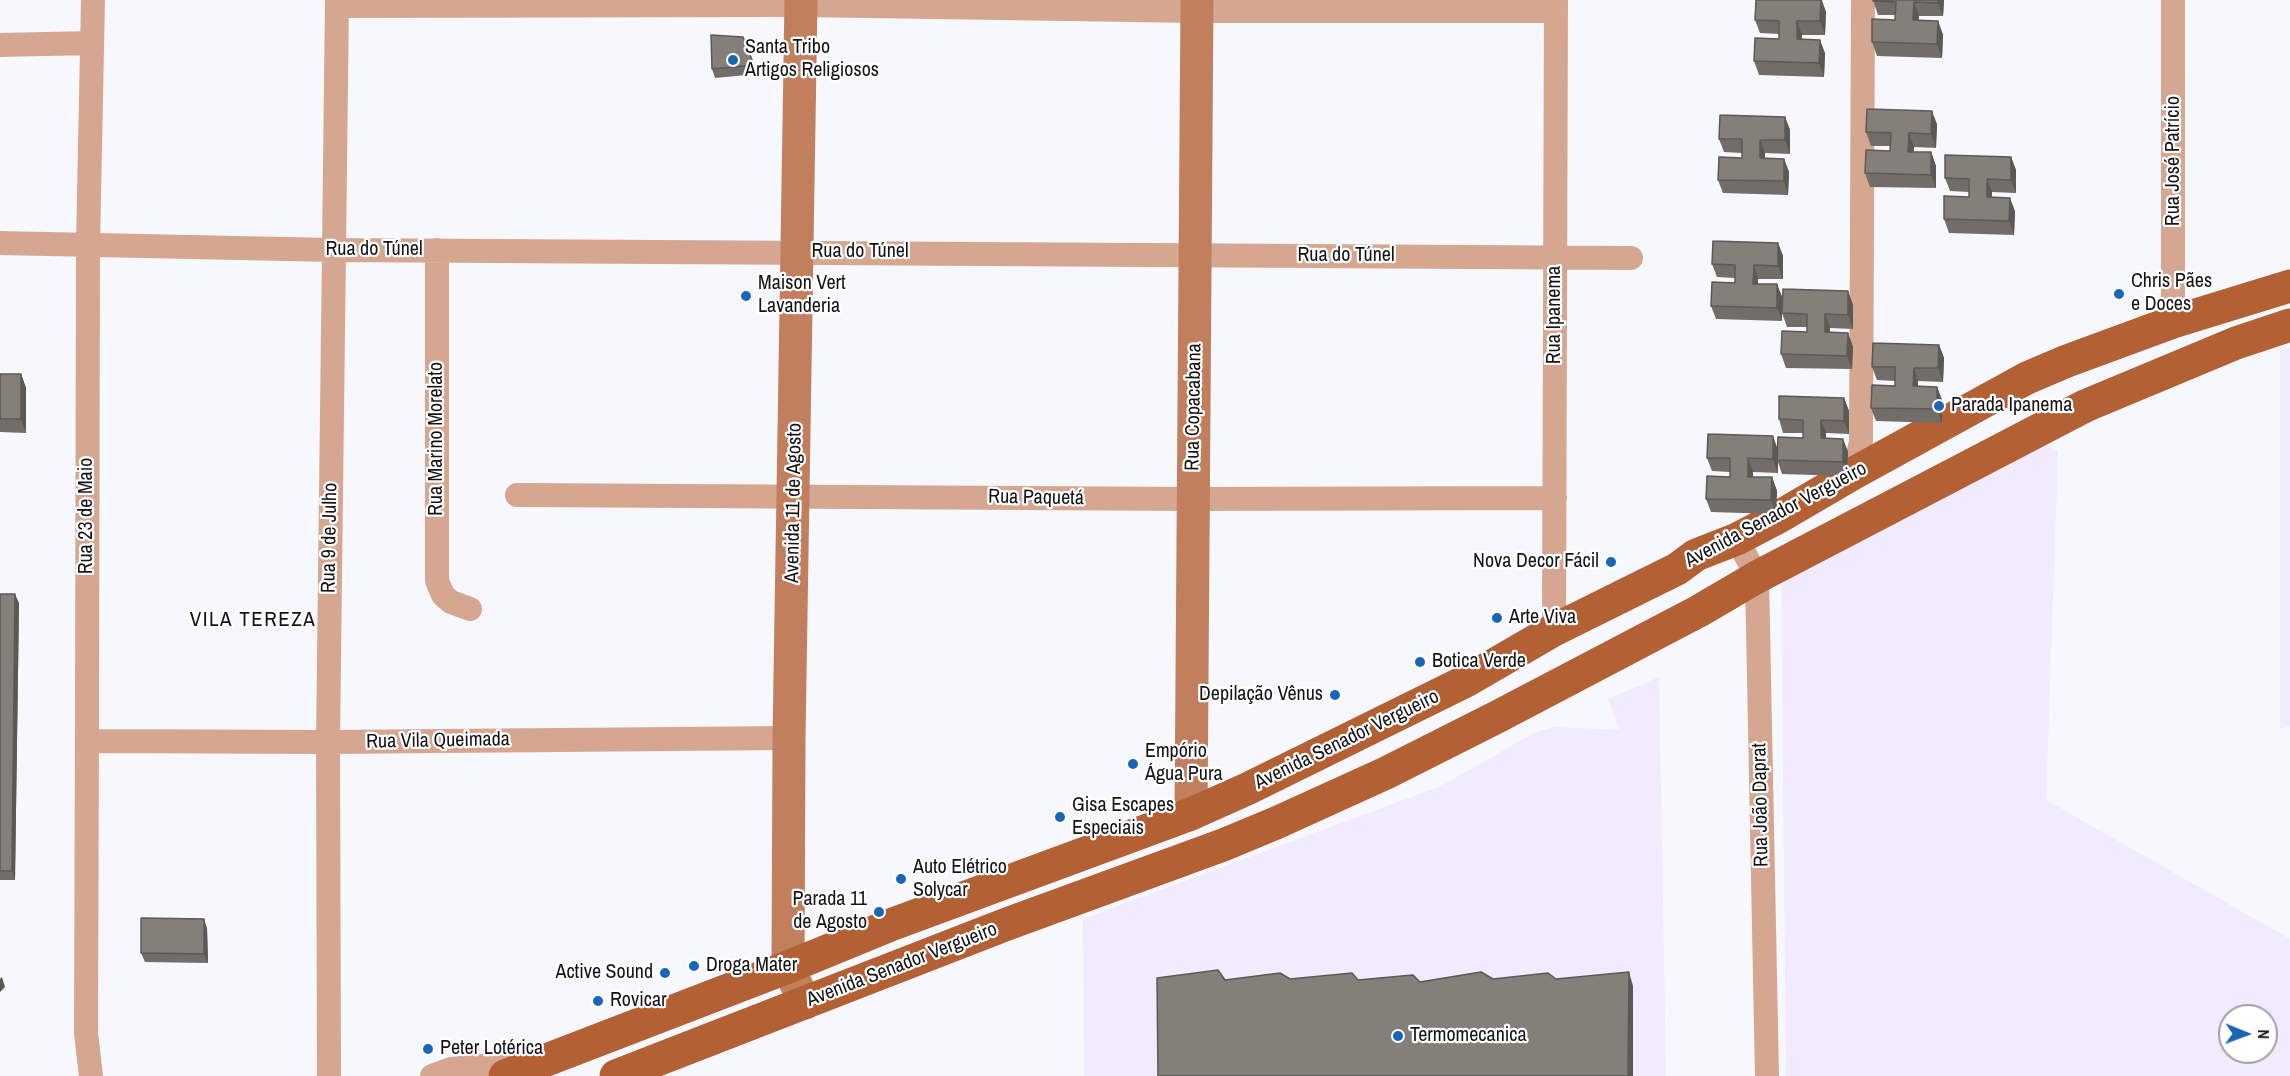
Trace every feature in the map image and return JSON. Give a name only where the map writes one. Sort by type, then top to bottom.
[{"type":"main road","name":"Avenida Senador Vergueiro","points":[[516,1072],[893,924],[1191,814],[1316,757],[1456,687],[1554,630],[1677,569],[1696,555],[1737,539],[2027,378],[2173,322],[2290,286]]},
{"type":"main road","name":"Avenida Senador Vergueiro","points":[[616,1076],[1007,924],[1223,845],[1276,823],[1386,773],[1497,717],[1699,611],[1757,577],[2085,406],[2236,343],[2290,325]]},
{"type":"street","name":"Rua 23 de Maio","points":[[91,1076],[86,1033],[88,245],[93,0]]},
{"type":"street","points":[[1854,473],[1861,442],[1863,0]]},
{"type":"street","name":"Rua José Patrício","points":[[2173,0],[2173,322]]},
{"type":"street","name":"Avenida 11 de Agosto","points":[[801,2],[789,738],[788,967],[805,1003]]},
{"type":"street","points":[[337,3],[1556,5]]},
{"type":"street","name":"Rua 9 de Julho","points":[[328,1076],[328,742],[337,3]]},
{"type":"street","name":"Rua Ipanema","points":[[1554,630],[1556,5]]},
{"type":"street","name":"Rua Copacabana","points":[[1191,814],[1197,6]]},
{"type":"street","points":[[0,45],[92,44]]},
{"type":"street","name":"Rua do Túnel","points":[[0,243],[333,250],[1631,258]]},
{"type":"street","name":"Rua Marino Morelato","points":[[437,250],[437,581],[443,595],[451,602],[470,609]]},
{"type":"street","name":"Rua Paquetá","points":[[517,495],[1193,499],[1554,498]]},
{"type":"street","name":"Rua João Daprat","points":[[1737,539],[1757,577],[1767,1076]]},
{"type":"street","name":"Rua Vila Queimada","points":[[87,741],[328,742],[789,738]]},
{"type":"street","name":"Rua 23 de Maio","points":[[75,1076],[86,1033]]},
{"type":"street","points":[[432,1076],[451,1069],[483,1066],[516,1072]]},
{"type":"shaded area","points":[[2290,348],[2290,726],[2280,729],[2280,351]]},
{"type":"shaded area","points":[[2043,443],[2058,451],[2046,800],[2290,939],[2290,1076],[1786,1076],[1781,575]]},
{"type":"shaded area","points":[[1659,677],[1666,1076],[1084,1076],[1083,919],[1441,786],[1534,733],[1553,727],[1620,730],[1608,699]]},
{"type":"building","points":[[1756,0],[1821,0],[1820,21],[1797,21],[1797,39],[1820,40],[1819,63],[1754,61],[1755,38],[1779,39],[1779,21],[1755,20]]},
{"type":"building","points":[[1873,0],[1938,0],[1938,3],[1914,2],[1913,20],[1938,21],[1937,44],[1872,42],[1872,19],[1895,20],[1896,2]]},
{"type":"building","name":"Santa Tribo Artigos Religiosos","points":[[711,35],[743,37],[754,65],[712,69]]},
{"type":"building","points":[[1867,109],[1932,111],[1931,134],[1909,133],[1908,152],[1931,152],[1931,175],[1865,173],[1866,150],[1890,151],[1891,133],[1866,132]]},
{"type":"building","points":[[1720,115],[1785,117],[1785,140],[1760,140],[1760,158],[1784,159],[1784,181],[1718,180],[1719,157],[1742,158],[1742,139],[1719,139]]},
{"type":"building","points":[[1945,155],[2011,157],[2011,180],[1987,179],[1987,197],[2010,198],[2009,221],[1944,219],[1944,196],[1969,197],[1969,179],[1945,178]]},
{"type":"building","points":[[1713,241],[1778,243],[1778,266],[1754,265],[1753,284],[1777,284],[1777,308],[1711,306],[1712,282],[1735,283],[1735,265],[1712,264]]},
{"type":"building","points":[[1783,289],[1848,291],[1848,315],[1825,314],[1825,332],[1848,333],[1847,356],[1781,354],[1782,331],[1807,332],[1807,314],[1782,313]]},
{"type":"building","points":[[1873,343],[1939,345],[1938,368],[1914,368],[1913,386],[1937,387],[1937,409],[1871,408],[1872,385],[1895,386],[1895,367],[1872,367]]},
{"type":"building","points":[[0,374],[21,374],[21,419],[0,419]]},
{"type":"building","points":[[1779,396],[1844,398],[1844,421],[1821,420],[1821,438],[1843,439],[1843,462],[1777,460],[1778,437],[1803,438],[1803,420],[1779,419]]},
{"type":"building","points":[[1708,434],[1773,436],[1773,459],[1748,458],[1748,477],[1772,477],[1771,500],[1706,499],[1707,476],[1730,477],[1730,458],[1707,458]]},
{"type":"building","points":[[0,594],[15,594],[12,871],[0,871]]},
{"type":"building","points":[[141,918],[204,919],[204,954],[141,953]]},
{"type":"building","name":"Termomecanica","points":[[1218,970],[1225,980],[1280,973],[1290,979],[1352,973],[1358,980],[1413,975],[1420,982],[1481,972],[1493,979],[1548,973],[1556,979],[1629,972],[1628,1076],[1158,1076],[1157,978]]},
{"type":"place","name":"Santa Tribo Artigos Religiosos","points":[[733,60]]},
{"type":"place","name":"Chris Pães e Doces","points":[[2119,294]]},
{"type":"place","name":"Maison Vert Lavanderia","points":[[746,296]]},
{"type":"place","name":"Parada Ipanema","points":[[1939,406]]},
{"type":"place","name":"Nova Decor Fácil","points":[[1611,562]]},
{"type":"place","name":"Arte Viva","points":[[1497,618]]},
{"type":"place","name":"Botica Verde","points":[[1420,662]]},
{"type":"place","name":"Depilação Vênus","points":[[1335,695]]},
{"type":"place","name":"Empório Água Pura","points":[[1133,764]]},
{"type":"place","name":"Gisa Escapes Especiais","points":[[1060,817]]},
{"type":"place","name":"Auto Elétrico Solycar","points":[[901,879]]},
{"type":"place","name":"Parada 11 de Agosto","points":[[879,912]]},
{"type":"place","name":"Droga Mater","points":[[694,966]]},
{"type":"place","name":"Active Sound","points":[[665,973]]},
{"type":"place","name":"Rovicar","points":[[598,1001]]},
{"type":"place","name":"Termomecanica","points":[[1398,1036]]},
{"type":"place","name":"Peter Lotérica","points":[[428,1049]]},
{"type":"district","name":"VILA TEREZA","points":[[253,620]]}]
